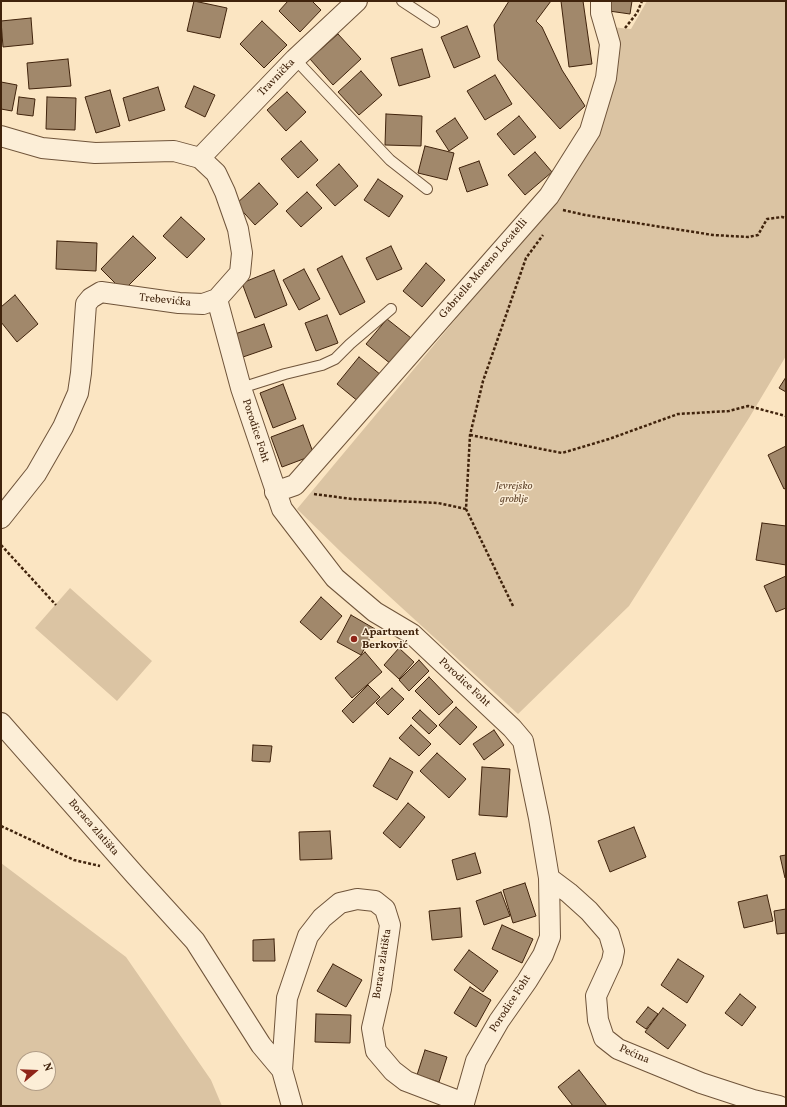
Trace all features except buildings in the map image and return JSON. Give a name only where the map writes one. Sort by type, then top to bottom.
[{"type":"street","name":"Travnička","points":[[200,158],[295,59],[357,1]]},
{"type":"street","name":"Gabrielle Moreno Locatelli","points":[[282,490],[295,485],[548,196],[582,144],[590,131],[606,78],[610,44],[601,13],[601,1]]},
{"type":"street","points":[[1,136],[42,148],[95,153],[174,151],[200,158],[216,173],[225,192],[234,213],[242,254],[240,273],[217,299]]},
{"type":"street","name":"Trebevićka","points":[[1,518],[36,474],[63,427],[78,393],[86,304],[91,298],[101,292],[179,304],[203,304],[217,299]]},
{"type":"street","name":"Porodice Foht","points":[[217,299],[241,388],[282,490],[282,509],[334,578],[375,612],[412,634],[512,728],[523,741],[539,818],[549,878],[550,937],[535,968],[499,1021],[476,1061],[464,1104]]},
{"type":"street","name":"Boraca zlatišta","points":[[1,723],[195,941],[261,1045],[282,1070]]},
{"type":"street","name":"Pećina","points":[[549,878],[589,911],[609,934],[614,951],[612,961],[596,996],[598,1020],[604,1038],[618,1049],[701,1083],[753,1100],[779,1106]]},
{"type":"street","name":"Boraca zlatišta","points":[[292,1106],[282,1070],[287,998],[308,936],[322,918],[340,903],[358,899],[375,901],[385,909],[390,925],[381,989],[372,1028],[376,1051],[393,1071],[406,1080],[464,1104]]},
{"type":"lane","points":[[402,1],[434,22]]},
{"type":"lane","points":[[295,59],[390,160],[427,189]]},
{"type":"lane","points":[[241,388],[285,374],[322,365],[336,359],[350,344],[391,309]]},
{"type":"path","points":[[637,13],[642,1]]},
{"type":"path","points":[[558,216],[563,210],[585,216],[713,235],[748,237],[758,234],[767,218],[786,218]]},
{"type":"path","points":[[513,606],[466,509],[470,436],[484,381],[526,258],[544,234]]},
{"type":"path","points":[[470,436],[562,453],[609,439],[678,414],[729,411],[748,406],[786,416]]},
{"type":"path","points":[[282,490],[352,499],[438,503],[466,509]]},
{"type":"path","points":[[1,545],[56,605]]},
{"type":"path","points":[[1,826],[74,860],[104,868]]},
{"type":"green space","name":"Jevrejsko groblje","points":[[647,1],[786,1],[786,356],[749,418],[629,606],[518,714],[343,554],[297,509],[485,284],[571,178],[611,27],[631,29]]},
{"type":"green space","points":[[70,588],[152,661],[117,701],[35,628]]},
{"type":"green space","points":[[1,863],[126,957],[211,1080],[222,1106],[1,1106]]},
{"type":"place","name":"Apartment Berković","points":[[354,639]]}]
